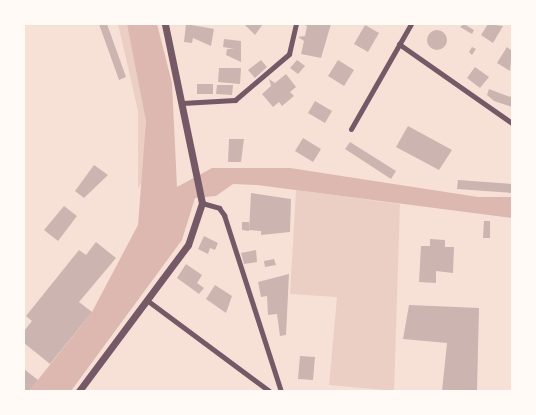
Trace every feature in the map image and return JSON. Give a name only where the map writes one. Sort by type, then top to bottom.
[{"type":"street","points":[[79,391],[188,245],[202,201],[165,24]]},
{"type":"street","points":[[182,102],[235,100],[289,54],[296,24]]},
{"type":"street","points":[[350,129],[412,24]]},
{"type":"street","points":[[399,44],[512,123]]},
{"type":"street","points":[[202,201],[219,208],[224,216],[281,391]]},
{"type":"street","points":[[148,301],[269,391]]},
{"type":"shaded area","points":[[118,24],[127,24],[129,30],[146,120],[143,181],[138,188],[138,111]]},
{"type":"shaded area","points":[[127,24],[157,24],[172,83],[177,187],[212,168],[290,168],[478,197],[512,197],[512,218],[257,185],[233,184],[216,196],[195,198],[182,240],[71,391],[29,391],[92,312],[138,225],[146,121]]},
{"type":"shaded area","points":[[296,190],[400,204],[394,391],[329,385],[337,297],[290,294]]},
{"type":"building","points":[[99,24],[107,24],[126,77],[119,80]]},
{"type":"building","points":[[186,24],[214,29],[211,46],[193,38],[192,43],[184,42]]},
{"type":"building","points":[[244,24],[263,24],[255,35]]},
{"type":"building","points":[[302,24],[331,24],[321,58],[301,54],[304,41],[298,37],[305,36],[307,26]]},
{"type":"building","points":[[464,24],[474,30],[472,34],[460,27]]},
{"type":"building","points":[[488,24],[503,26],[493,43],[481,35]]},
{"type":"building","points":[[365,25],[379,33],[368,52],[354,44]]},
{"type":"building","points":[[437,30],[444,33],[447,40],[444,47],[437,50],[430,47],[427,40],[430,33]]},
{"type":"building","points":[[224,39],[241,41],[241,62],[226,55],[227,49],[234,49],[223,47]]},
{"type":"building","points":[[472,47],[476,49],[472,55],[469,52]]},
{"type":"building","points":[[507,47],[512,51],[510,71],[497,63]]},
{"type":"building","points":[[261,60],[267,67],[255,78],[248,70]]},
{"type":"building","points":[[297,60],[305,66],[298,74],[290,68]]},
{"type":"building","points":[[338,60],[354,70],[344,86],[328,76]]},
{"type":"building","points":[[475,67],[489,77],[480,88],[467,78]]},
{"type":"building","points":[[219,68],[241,68],[240,84],[218,82]]},
{"type":"building","points":[[286,74],[296,87],[290,92],[294,96],[282,106],[279,102],[273,107],[262,94],[271,86],[269,79],[275,83]]},
{"type":"building","points":[[197,84],[213,84],[213,94],[197,94]]},
{"type":"building","points":[[217,85],[233,85],[232,95],[216,94]]},
{"type":"building","points":[[489,89],[510,97],[512,94],[512,107],[494,101],[487,95]]},
{"type":"building","points":[[315,101],[332,111],[325,123],[308,113]]},
{"type":"building","points":[[408,126],[452,150],[439,170],[396,147]]},
{"type":"building","points":[[303,138],[321,149],[313,162],[295,151]]},
{"type":"building","points":[[229,139],[244,139],[241,162],[228,162]]},
{"type":"building","points":[[350,142],[396,171],[391,179],[345,149]]},
{"type":"building","points":[[94,165],[108,175],[84,198],[75,191]]},
{"type":"building","points":[[458,180],[512,184],[512,193],[457,189]]},
{"type":"building","points":[[251,193],[291,199],[290,232],[261,235],[261,231],[249,230]]},
{"type":"building","points":[[64,206],[77,216],[58,241],[44,230]]},
{"type":"building","points":[[484,221],[490,221],[490,238],[483,238]]},
{"type":"building","points":[[242,222],[249,222],[249,231],[242,230]]},
{"type":"building","points":[[204,236],[218,243],[215,250],[210,248],[208,254],[198,249]]},
{"type":"building","points":[[430,239],[445,240],[445,247],[454,247],[453,273],[436,271],[436,283],[419,282],[421,246],[430,246]]},
{"type":"building","points":[[96,242],[116,258],[79,302],[92,312],[50,364],[24,343],[24,331],[32,321],[26,316],[79,250],[86,255]]},
{"type":"building","points":[[256,250],[257,262],[244,264],[241,253]]},
{"type":"building","points":[[274,259],[276,265],[265,267],[264,261]]},
{"type":"building","points":[[186,264],[202,275],[197,283],[204,288],[199,294],[177,278]]},
{"type":"building","points":[[289,274],[286,335],[280,336],[277,314],[268,315],[267,296],[261,297],[258,282]]},
{"type":"building","points":[[215,285],[232,296],[226,313],[206,299]]},
{"type":"building","points":[[409,305],[479,308],[477,391],[442,391],[447,343],[403,339]]},
{"type":"building","points":[[300,356],[315,357],[313,380],[298,379]]},
{"type":"building","points":[[24,369],[38,380],[29,391],[24,391]]}]
